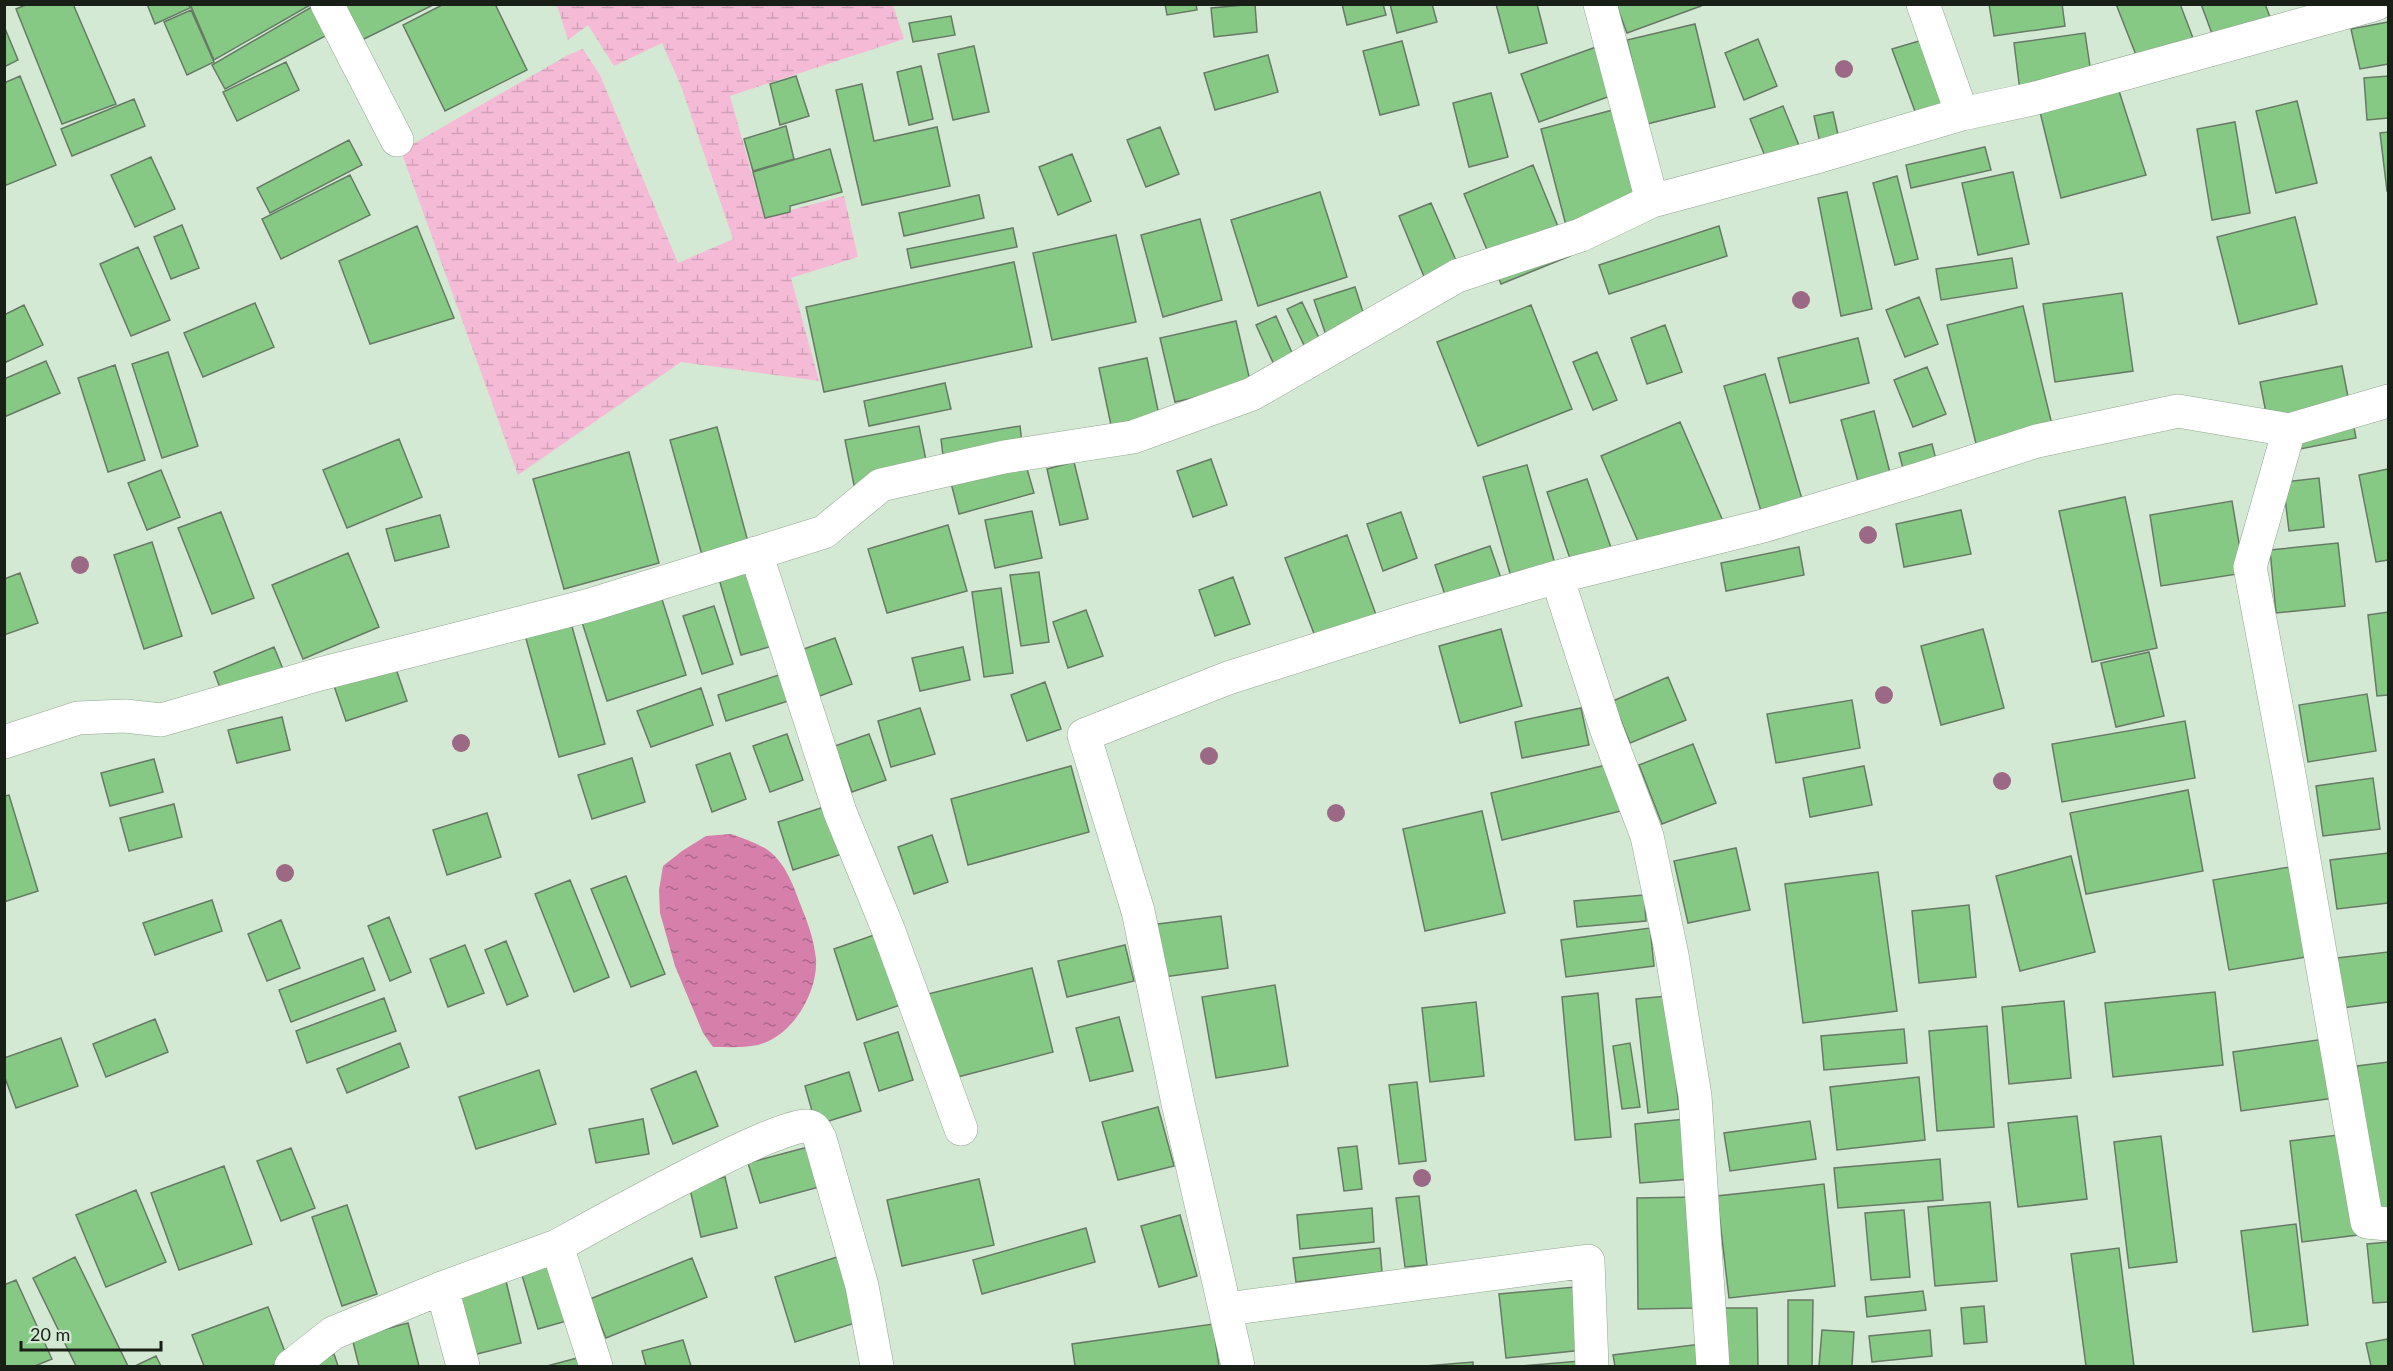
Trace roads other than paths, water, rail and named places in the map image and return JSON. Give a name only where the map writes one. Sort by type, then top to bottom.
[{"type":"street","points":[[327,4],[397,140]]},
{"type":"street","points":[[1600,4],[1652,201]]},
{"type":"street","points":[[1923,4],[1962,114]]},
{"type":"street","points":[[4,742],[78,718],[125,716],[161,720],[331,671],[590,605],[824,532],[881,485],[1004,457],[1132,437],[1252,394],[1457,276],[1581,236],[1652,201],[1820,156],[1962,114],[2032,99],[2376,4]]},
{"type":"street","points":[[1238,1366],[1178,1103],[1138,911],[1084,735],[1228,678],[1410,620],[1557,577],[1763,526],[1919,480],[2037,441],[2178,411],[2289,430],[2388,401]]},
{"type":"street","points":[[2289,430],[2250,567],[2289,774],[2367,1222],[2388,1224]]},
{"type":"street","points":[[756,553],[840,813],[888,929],[961,1129]]},
{"type":"street","points":[[1557,577],[1606,728],[1647,836],[1672,956],[1695,1096],[1713,1366]]},
{"type":"street","points":[[291,1366],[333,1333],[442,1288],[557,1246],[758,1142],[797,1126],[809,1126],[815,1129],[820,1139],[862,1286],[877,1366]]},
{"type":"street","points":[[557,1246],[596,1366]]},
{"type":"street","points":[[1227,1310],[1588,1261],[1592,1366]]},
{"type":"street","points":[[442,1288],[463,1366]]},
{"type":"water","points":[[731,834],[765,848],[785,869],[814,945],[816,972],[808,998],[801,1011],[782,1032],[758,1045],[713,1047],[703,1033],[675,966],[660,913],[659,890],[663,866],[682,851],[706,836]]}]
